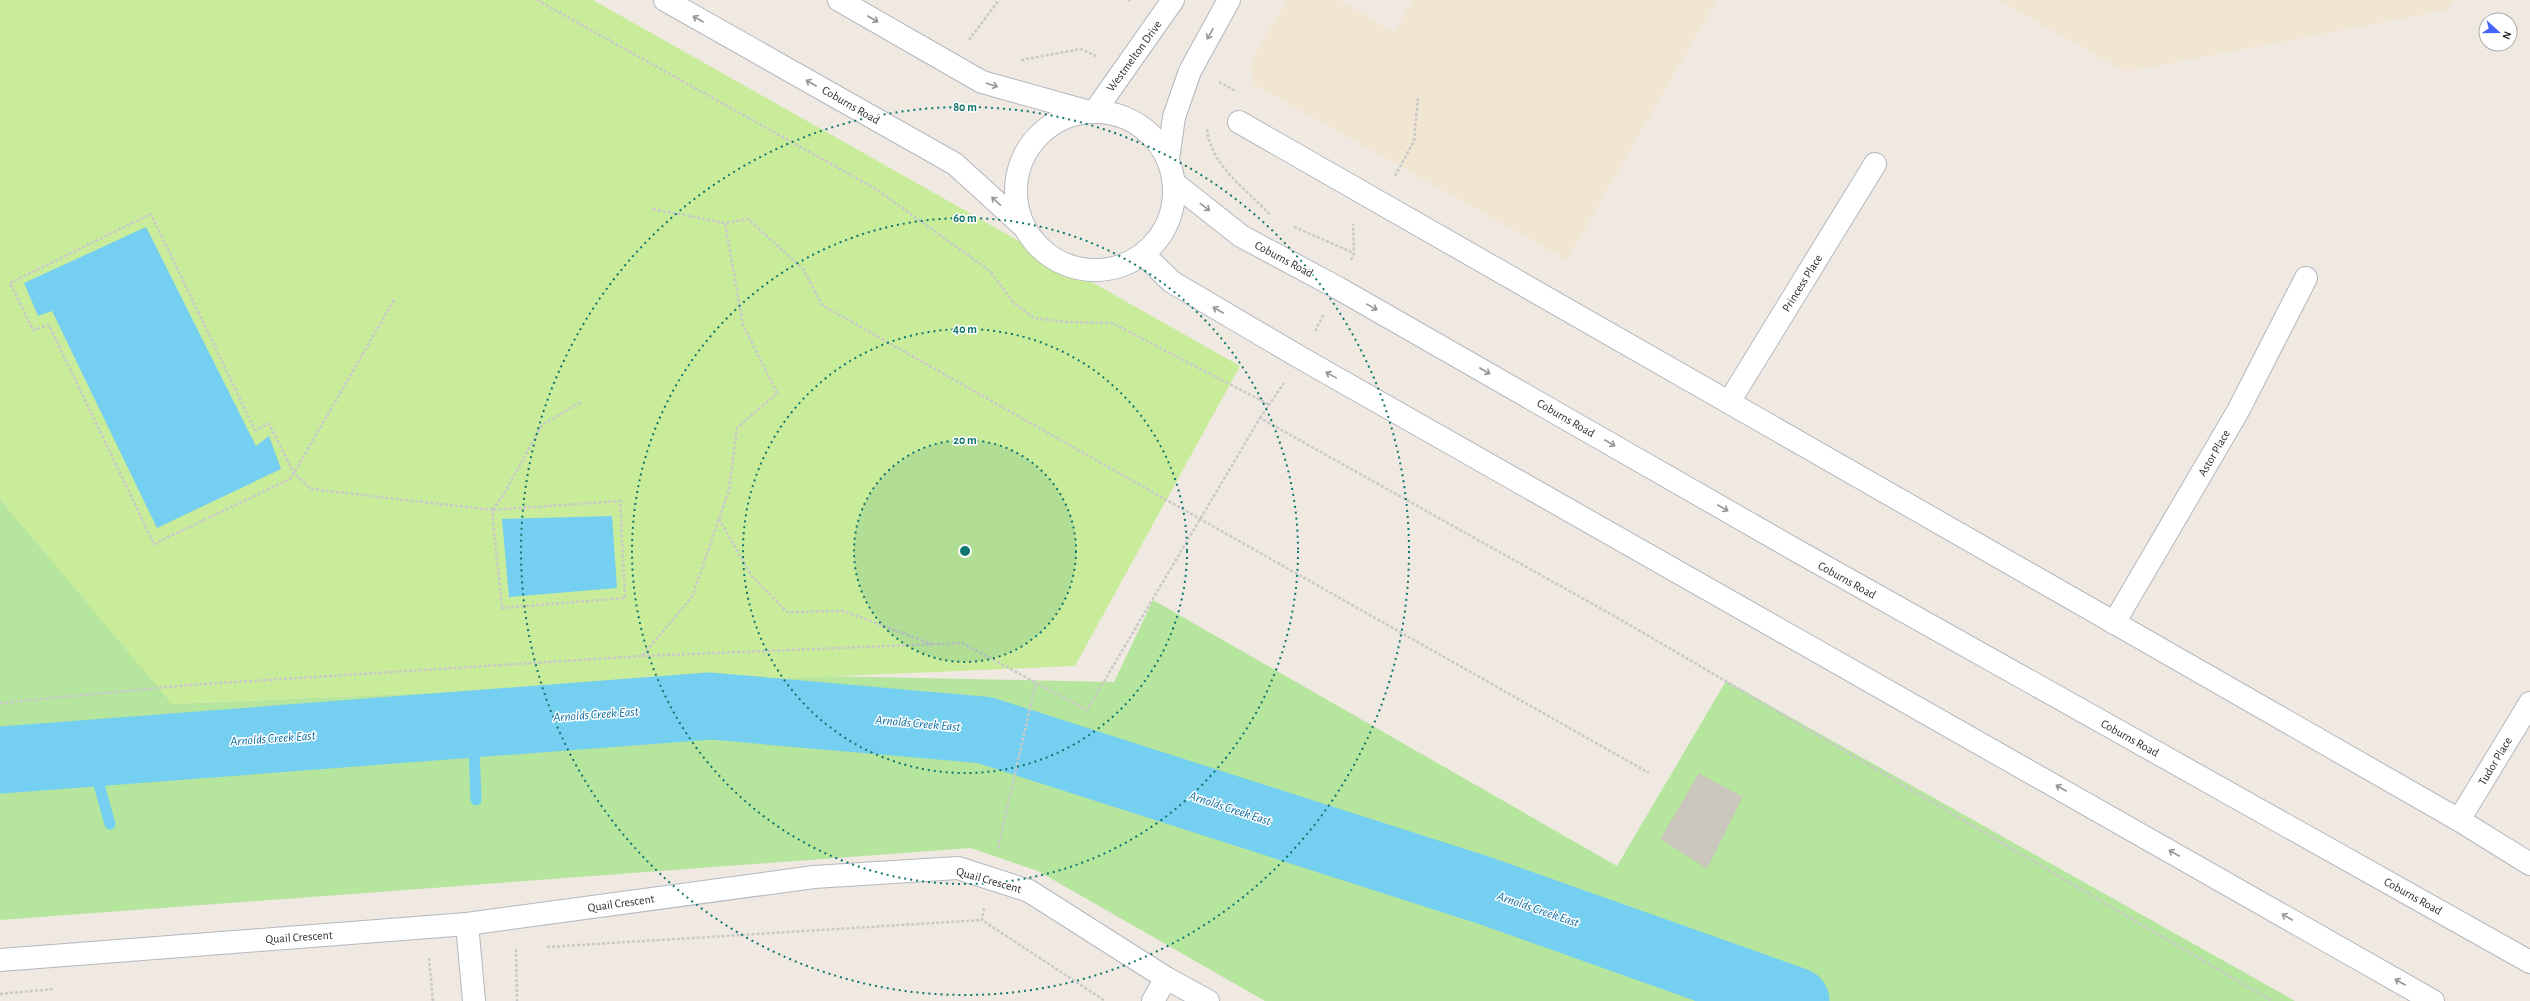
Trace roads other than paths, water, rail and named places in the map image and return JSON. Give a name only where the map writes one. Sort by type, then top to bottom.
[{"type":"street","name":"Coburns Road","points":[[665,0],[955,164],[1024,227]]},
{"type":"street","points":[[839,0],[982,82],[1091,111],[1117,114],[1139,124],[1156,139],[1168,159],[1174,183],[1172,210],[1162,234],[1143,254],[1119,267],[1091,270],[1064,264],[1041,249],[1024,227],[1016,203],[1017,177],[1025,153],[1041,133],[1062,118],[1091,111]]},
{"type":"street","name":"Westmelton Drive","points":[[1091,111],[1173,0]]},
{"type":"street","points":[[1168,159],[1174,117],[1190,71],[1229,0]]},
{"type":"street","points":[[1239,122],[2459,820],[2530,864]]},
{"type":"street","name":"Princess Place","points":[[1729,402],[1875,164]]},
{"type":"street","name":"Coburns Road","points":[[1174,183],[1241,236],[1338,288],[1799,552],[2530,962]]},
{"type":"street","points":[[1143,254],[1172,282],[1301,358],[2434,1001]]},
{"type":"street","name":"Astor Place","points":[[2114,623],[2238,412],[2306,278]]},
{"type":"street","name":"Tudor Place","points":[[2459,820],[2530,703]]},
{"type":"street","name":"Quail Crescent","points":[[0,960],[466,924],[814,877],[958,868],[1029,891],[1166,978],[1208,1001]]},
{"type":"street","points":[[466,924],[474,1001]]},
{"type":"street","points":[[1153,1001],[1166,978]]},
{"type":"water","points":[[146,227],[256,446],[269,436],[281,469],[157,528],[52,311],[38,316],[24,283]]},
{"type":"water","points":[[612,516],[617,588],[509,597],[502,519]]},
{"type":"waterway","name":"Arnolds Creek East","points":[[0,760],[710,706],[984,730],[1486,891],[1796,1001]]},
{"type":"waterway","points":[[146,749],[185,721]]},
{"type":"waterway","points":[[473,724],[476,800]]},
{"type":"waterway","points":[[90,753],[110,824]]}]
